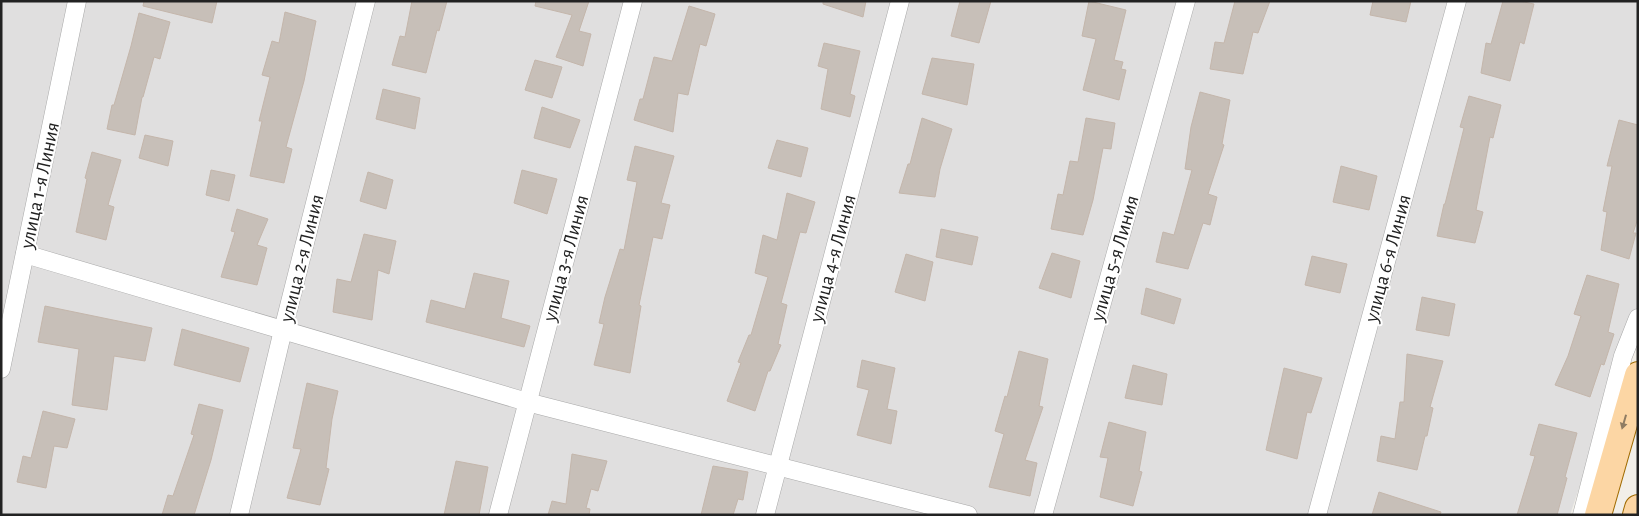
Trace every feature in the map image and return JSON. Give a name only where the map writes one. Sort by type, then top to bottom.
[{"type":"main road","points":[[1598,515],[1638,375]]},
{"type":"main road","points":[[1636,515],[1638,508]]},
{"type":"street","name":"улица 1-я Линия","points":[[1,369],[77,1]]},
{"type":"street","name":"улица 2-я Линия","points":[[239,515],[283,330],[366,1]]},
{"type":"street","name":"улица 3-я Линия","points":[[498,515],[633,1]]},
{"type":"street","name":"улица 4-я Линия","points":[[765,515],[900,1]]},
{"type":"street","name":"улица 5-я Линия","points":[[1042,515],[1186,1]]},
{"type":"street","name":"улица 6-я Линия","points":[[1316,515],[1456,1]]},
{"type":"street","points":[[25,254],[527,402],[968,515]]},
{"type":"street","points":[[1582,515],[1623,356],[1638,318]]},
{"type":"shaded area","points":[[1,1],[1638,1],[1638,313],[1570,515],[1,515]]},
{"type":"building","points":[[144,1],[217,1],[212,23],[143,6]]},
{"type":"building","points":[[412,1],[447,1],[426,73],[392,65],[400,36],[405,37]]},
{"type":"building","points":[[536,1],[589,1],[579,31],[591,34],[583,66],[556,57],[572,15],[535,6]]},
{"type":"building","points":[[823,1],[866,1],[863,17],[823,4]]},
{"type":"building","points":[[960,1],[991,1],[979,43],[951,36]]},
{"type":"building","points":[[1089,1],[1126,10],[1114,60],[1123,62],[1121,69],[1126,70],[1119,100],[1083,90],[1096,39],[1082,36]]},
{"type":"building","points":[[1235,1],[1270,1],[1258,33],[1253,32],[1243,74],[1210,69],[1215,42],[1224,43]]},
{"type":"building","points":[[1373,1],[1411,1],[1406,22],[1370,15]]},
{"type":"building","points":[[1503,1],[1519,1],[1534,4],[1524,44],[1520,42],[1510,81],[1481,73],[1486,43],[1491,44]]},
{"type":"building","points":[[689,6],[715,14],[706,46],[700,44],[688,95],[678,93],[673,132],[634,120],[640,99],[643,99],[654,57],[672,61]]},
{"type":"building","points":[[285,12],[316,21],[304,81],[286,147],[292,149],[284,183],[250,176],[262,121],[259,121],[270,77],[262,75],[272,41],[279,43]]},
{"type":"building","points":[[139,13],[170,22],[160,59],[154,57],[142,97],[135,135],[107,129],[112,105],[114,105]]},
{"type":"building","points":[[824,43],[860,51],[850,94],[855,96],[850,117],[821,109],[828,69],[818,66]]},
{"type":"building","points":[[932,58],[974,64],[967,105],[922,94]]},
{"type":"building","points":[[535,60],[562,67],[552,98],[525,90]]},
{"type":"building","points":[[383,89],[420,98],[415,129],[376,119]]},
{"type":"building","points":[[1200,92],[1230,100],[1222,144],[1224,145],[1208,194],[1217,197],[1210,225],[1203,223],[1188,269],[1156,262],[1163,232],[1174,235],[1192,170],[1185,169],[1191,127]]},
{"type":"building","points":[[1469,96],[1501,105],[1493,138],[1490,137],[1476,210],[1483,212],[1475,243],[1437,236],[1464,128],[1460,127]]},
{"type":"building","points":[[542,107],[580,120],[570,148],[534,138]]},
{"type":"building","points":[[922,118],[952,129],[940,169],[935,197],[899,193],[908,164],[910,164]]},
{"type":"building","points":[[1086,118],[1115,123],[1111,149],[1103,148],[1093,200],[1083,235],[1051,229],[1058,194],[1063,195],[1070,161],[1078,162]]},
{"type":"building","points":[[1619,120],[1638,125],[1638,218],[1633,233],[1636,233],[1629,259],[1601,250],[1607,212],[1603,211],[1612,166],[1607,166]]},
{"type":"building","points":[[145,135],[173,141],[168,166],[139,158]]},
{"type":"building","points":[[777,140],[808,148],[801,177],[768,168]]},
{"type":"building","points":[[635,146],[674,156],[661,203],[670,205],[662,239],[653,237],[639,305],[641,306],[630,373],[594,365],[604,324],[599,323],[605,297],[620,249],[624,250],[637,182],[627,180]]},
{"type":"building","points":[[92,152],[121,160],[108,205],[114,207],[106,240],[76,232],[87,179],[85,178]]},
{"type":"building","points":[[1341,166],[1377,176],[1369,210],[1333,202]]},
{"type":"building","points":[[211,170],[235,175],[229,201],[206,195]]},
{"type":"building","points":[[522,170],[557,179],[547,214],[514,203]]},
{"type":"building","points":[[368,172],[393,180],[386,209],[360,201]]},
{"type":"building","points":[[787,193],[815,202],[806,233],[800,232],[781,303],[787,305],[778,344],[781,345],[770,371],[768,371],[755,411],[727,401],[741,363],[738,362],[749,335],[751,335],[768,277],[755,273],[763,235],[777,240]]},
{"type":"building","points":[[237,209],[268,219],[257,245],[267,248],[257,285],[221,277],[235,232],[231,231]]},
{"type":"building","points":[[941,229],[978,237],[972,265],[936,257]]},
{"type":"building","points":[[364,234],[396,241],[389,274],[378,270],[372,320],[333,312],[337,279],[351,282]]},
{"type":"building","points":[[1052,253],[1080,261],[1071,298],[1039,288]]},
{"type":"building","points":[[906,254],[933,262],[925,301],[895,292]]},
{"type":"building","points":[[1312,256],[1347,264],[1340,293],[1305,285]]},
{"type":"building","points":[[474,273],[509,281],[501,318],[530,326],[524,347],[426,322],[431,300],[465,309]]},
{"type":"building","points":[[1587,275],[1619,284],[1608,332],[1614,334],[1604,365],[1601,364],[1590,397],[1555,385],[1568,356],[1581,316],[1574,314]]},
{"type":"building","points":[[1146,288],[1181,299],[1174,324],[1141,314]]},
{"type":"building","points":[[1422,297],[1455,304],[1449,336],[1416,330]]},
{"type":"building","points":[[45,306],[152,328],[145,361],[114,356],[107,410],[72,405],[79,349],[38,342]]},
{"type":"building","points":[[182,329],[249,348],[240,382],[174,365]]},
{"type":"building","points":[[1019,351],[1048,359],[1039,406],[1043,407],[1025,460],[1037,463],[1030,496],[989,487],[1004,434],[995,431],[1005,396],[1007,397]]},
{"type":"building","points":[[1407,354],[1443,361],[1430,407],[1433,408],[1417,470],[1377,461],[1381,436],[1395,439],[1400,402],[1404,402]]},
{"type":"building","points":[[862,360],[895,368],[887,409],[897,411],[891,444],[857,435],[869,390],[857,387]]},
{"type":"building","points":[[1133,365],[1167,374],[1162,405],[1125,398]]},
{"type":"building","points":[[1284,368],[1322,378],[1311,413],[1307,412],[1297,459],[1266,450]]},
{"type":"building","points":[[307,383],[338,391],[332,419],[326,468],[329,469],[320,505],[287,498],[301,449],[293,448]]},
{"type":"building","points":[[199,404],[223,410],[211,460],[194,515],[162,515],[168,495],[173,496],[194,435],[191,434]]},
{"type":"building","points":[[43,411],[75,419],[67,448],[54,446],[46,488],[17,482],[23,456],[31,458]]},
{"type":"building","points":[[1109,422],[1146,432],[1139,471],[1142,472],[1133,506],[1100,497],[1108,458],[1100,457]]},
{"type":"building","points":[[1539,424],[1577,433],[1565,477],[1567,478],[1557,515],[1517,515],[1535,456],[1530,455]]},
{"type":"building","points":[[572,454],[607,461],[598,491],[591,489],[586,508],[590,509],[589,515],[548,515],[552,501],[566,504]]},
{"type":"building","points":[[456,461],[488,467],[479,515],[444,515]]},
{"type":"building","points":[[713,466],[748,472],[743,500],[738,499],[733,515],[701,515]]},
{"type":"building","points":[[1379,492],[1441,512],[1440,515],[1372,515]]}]
